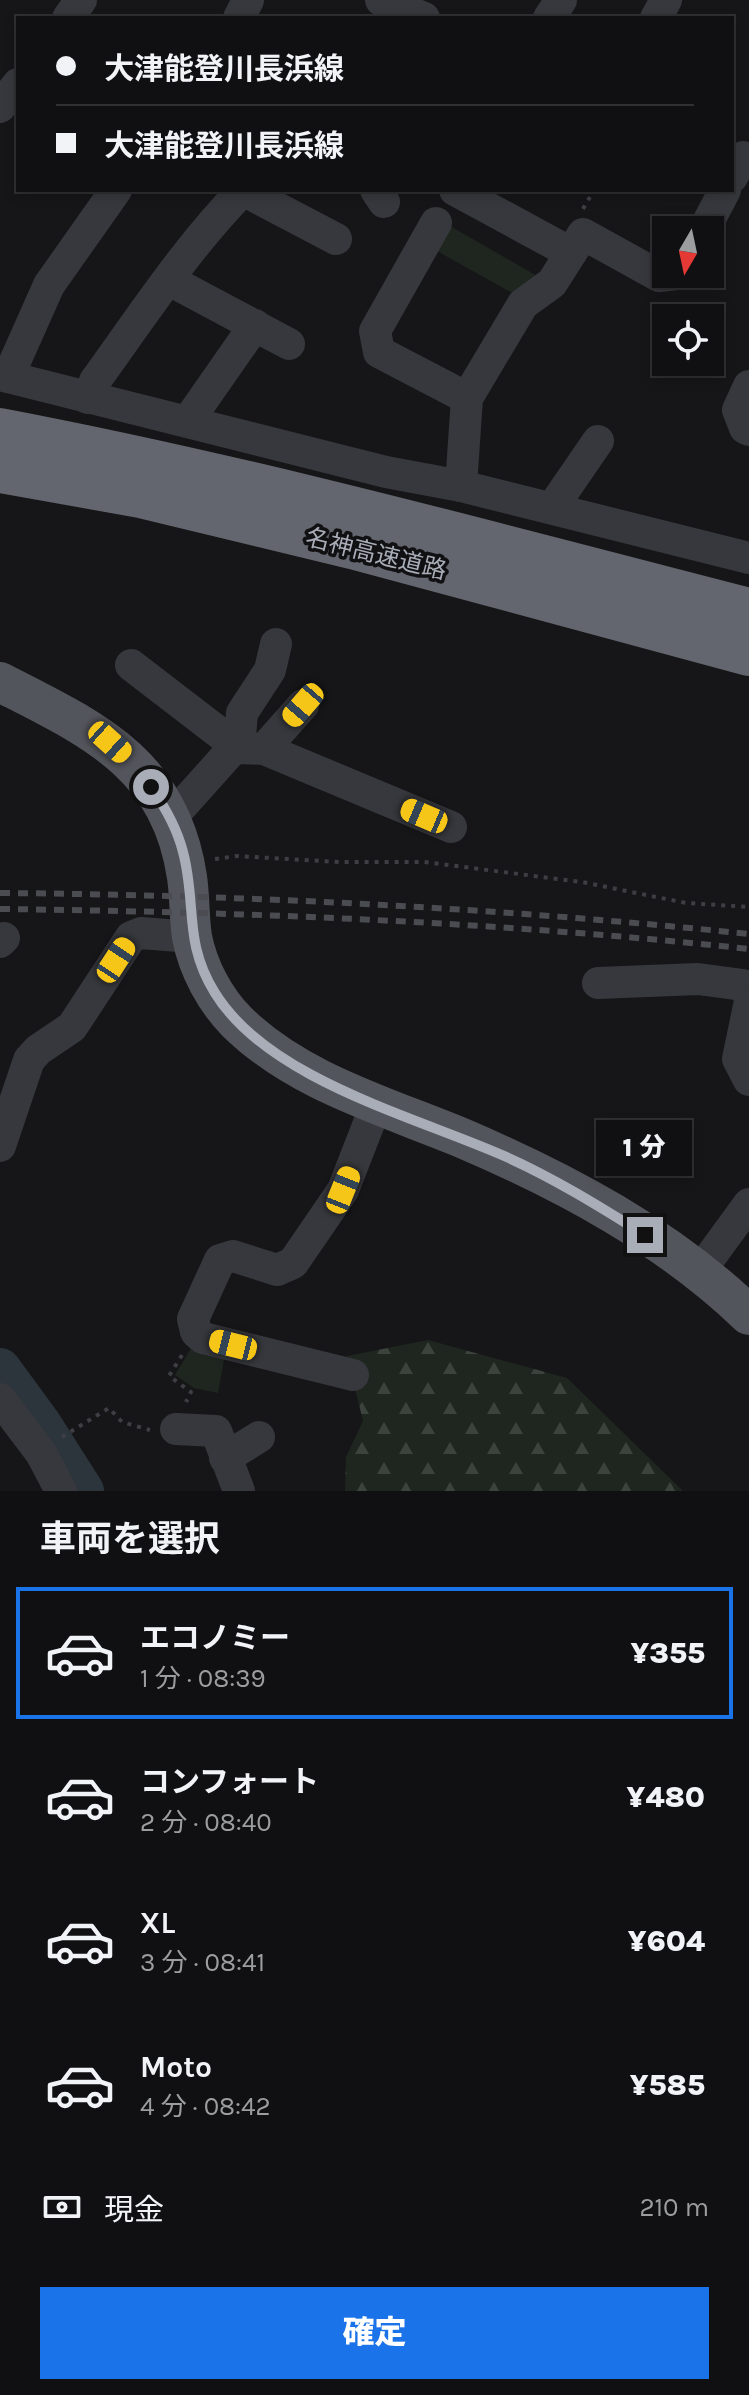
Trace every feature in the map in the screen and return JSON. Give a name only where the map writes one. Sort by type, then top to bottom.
[{"type":"highway","name":"名神高速道路","points":[[0,430],[146,458],[332,502],[749,610]]},
{"type":"highway","name":"名神高速道路","points":[[0,471],[141,496],[352,547],[749,654]]},
{"type":"main road","points":[[0,682],[64,714],[110,742],[131,761],[170,819],[185,862],[192,937],[202,970],[216,995],[245,1029],[285,1058],[345,1092],[450,1133],[552,1179],[700,1271],[749,1315]]},
{"type":"street","points":[[381,0],[419,16]]},
{"type":"street","points":[[115,192],[49,285],[4,376],[386,472],[461,486],[749,558]]},
{"type":"street","points":[[88,398],[95,381],[169,280],[241,192]]},
{"type":"street","points":[[247,192],[336,239]]},
{"type":"street","points":[[459,192],[571,253]]},
{"type":"street","points":[[711,216],[724,192]]},
{"type":"street","points":[[436,223],[375,331],[379,352],[467,398]]},
{"type":"street","points":[[461,486],[467,398],[523,304],[552,283],[583,234],[652,272]]},
{"type":"street","points":[[169,280],[289,344]]},
{"type":"street","points":[[188,421],[255,325]]},
{"type":"street","points":[[749,386],[738,410],[745,428],[749,430]]},
{"type":"street","points":[[552,508],[598,441]]},
{"type":"street","points":[[252,749],[242,713],[270,670],[276,644]]},
{"type":"street","points":[[131,665],[252,749],[451,827]]},
{"type":"street","points":[[170,819],[230,752],[252,749],[303,705]]},
{"type":"street","points":[[0,1146],[29,1060],[38,1050],[72,1027],[131,937],[141,933],[192,937]]},
{"type":"street","points":[[598,983],[698,979],[743,985],[749,995]]},
{"type":"street","points":[[749,1006],[738,1059],[749,1080]]},
{"type":"street","points":[[353,1375],[203,1338],[196,1332],[193,1319],[220,1260],[233,1256],[277,1270],[293,1263],[343,1190],[376,1105]]},
{"type":"street","points":[[700,1271],[749,1204]]},
{"type":"street","points":[[0,1399],[41,1453],[61,1491]]},
{"type":"street","points":[[176,1429],[216,1431],[239,1491]]},
{"type":"street","points":[[225,1458],[259,1437]]},
{"type":"path","points":[[185,862],[237,856],[339,862],[424,862],[582,882],[686,903],[749,907]]},
{"type":"path","points":[[63,1436],[109,1408],[122,1422],[133,1427],[154,1431],[176,1429],[175,1420],[191,1392],[169,1376],[196,1332]]},
{"type":"green space","points":[[450,226],[539,277],[516,295],[435,250]]},
{"type":"green space","points":[[428,1340],[567,1378],[683,1491],[345,1491],[346,1457],[363,1421],[347,1356]]},
{"type":"green space","points":[[193,1345],[225,1355],[218,1393],[194,1388],[175,1375]]},
{"type":"waterway","points":[[0,1369],[83,1491]]},
{"type":"railway","points":[[0,893],[375,904],[749,934]]},
{"type":"railway","points":[[0,909],[188,913],[469,925],[749,949]]},
{"type":"route","points":[[151,787],[174,826],[183,853],[192,937],[202,970],[216,995],[236,1020],[285,1058],[345,1092],[504,1156],[552,1179],[645,1235]]}]
